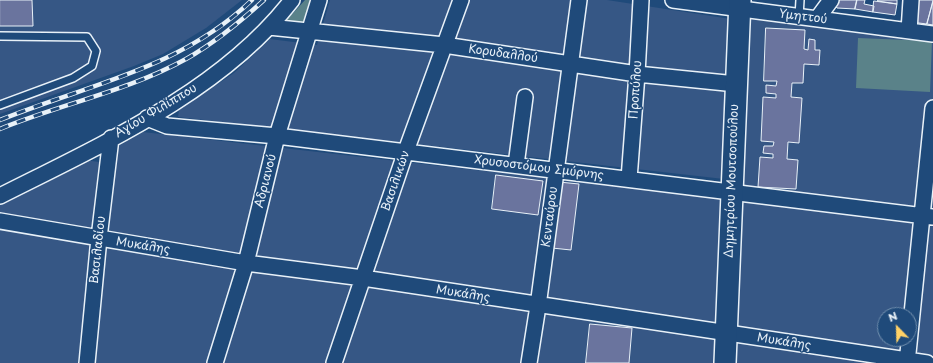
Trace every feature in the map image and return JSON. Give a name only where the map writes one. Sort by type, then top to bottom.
[{"type":"street","name":"Αγίου Φιλίππου","points":[[0,196],[147,118],[210,78],[246,50],[269,27],[292,0]]},
{"type":"street","name":"Αδριανού","points":[[215,363],[246,263],[277,136],[319,0]]},
{"type":"street","name":"Βασιλικών","points":[[334,363],[406,152],[461,0]]},
{"type":"street","name":"Κενταύρου","points":[[528,363],[538,306],[579,0]]},
{"type":"street","name":"Προπύλου","points":[[629,179],[638,74],[640,0]]},
{"type":"street","name":"Υμηττού","points":[[673,0],[740,5],[799,17],[933,34]]},
{"type":"street","points":[[817,19],[831,0]]},
{"type":"street","points":[[909,31],[911,0]]},
{"type":"street","name":"Δημητρίου Μουτσοπούλου","points":[[725,363],[740,5]]},
{"type":"street","name":"Κορυδαλλού","points":[[269,27],[444,45],[638,74],[736,84]]},
{"type":"street","points":[[516,165],[525,97]]},
{"type":"street","points":[[907,362],[928,216],[933,108]]},
{"type":"street","name":"Χρυσοστόμου Σμύρνης","points":[[147,118],[167,126],[277,136],[928,216]]},
{"type":"street","name":"Βασιλαδίου","points":[[88,363],[99,238],[111,138]]},
{"type":"street","name":"Μυκάλης","points":[[0,221],[246,263],[363,278],[907,362],[927,363]]},
{"type":"lane","points":[[799,17],[800,0]]},
{"type":"lane","points":[[0,36],[87,37],[96,51],[92,66],[73,78],[0,105]]},
{"type":"shaded area","points":[[0,0],[242,0],[206,28],[163,54],[134,66],[0,114]]},
{"type":"shaded area","points":[[330,0],[607,0],[731,19],[724,179],[178,117],[179,110],[234,73],[270,39],[317,45]]},
{"type":"shaded area","points":[[746,17],[933,38],[933,363],[732,363]]},
{"type":"shaded area","points":[[143,132],[721,198],[715,363],[94,363],[115,148]]},
{"type":"shaded area","points":[[85,160],[99,162],[78,363],[0,363],[0,200]]},
{"type":"green space","points":[[305,0],[310,0],[305,25],[284,23]]},
{"type":"green space","points":[[858,38],[932,41],[930,92],[856,88]]},
{"type":"building","points":[[0,0],[32,0],[33,26],[0,26]]},
{"type":"building","points":[[835,0],[857,0],[855,9],[837,8],[833,2]]},
{"type":"building","points":[[857,0],[865,0],[864,4],[874,6],[873,12],[855,9]]},
{"type":"building","points":[[897,0],[897,4],[878,1]]},
{"type":"building","points":[[913,0],[933,0],[927,24],[911,22]]},
{"type":"building","points":[[874,1],[897,4],[895,15],[873,12]]},
{"type":"building","points":[[933,2],[933,25],[927,24]]},
{"type":"building","points":[[766,28],[805,30],[804,49],[808,50],[809,39],[815,40],[815,50],[820,50],[819,65],[804,64],[803,83],[792,83],[791,97],[802,98],[799,143],[788,142],[787,159],[798,160],[796,189],[758,187],[760,157],[773,158],[773,154],[763,153],[764,146],[773,146],[774,142],[761,141],[763,97],[776,98],[776,94],[766,93],[766,85],[776,86],[777,81],[764,81]]},
{"type":"building","points":[[496,175],[543,181],[538,215],[492,209]]},
{"type":"building","points":[[559,182],[579,184],[571,250],[552,248]]},
{"type":"building","points":[[590,324],[632,328],[629,363],[586,363]]},
{"type":"railway","points":[[0,120],[164,59],[195,43],[224,23],[252,0]]},
{"type":"railway","points":[[0,129],[118,89],[164,70],[186,59],[217,39],[264,0]]}]
